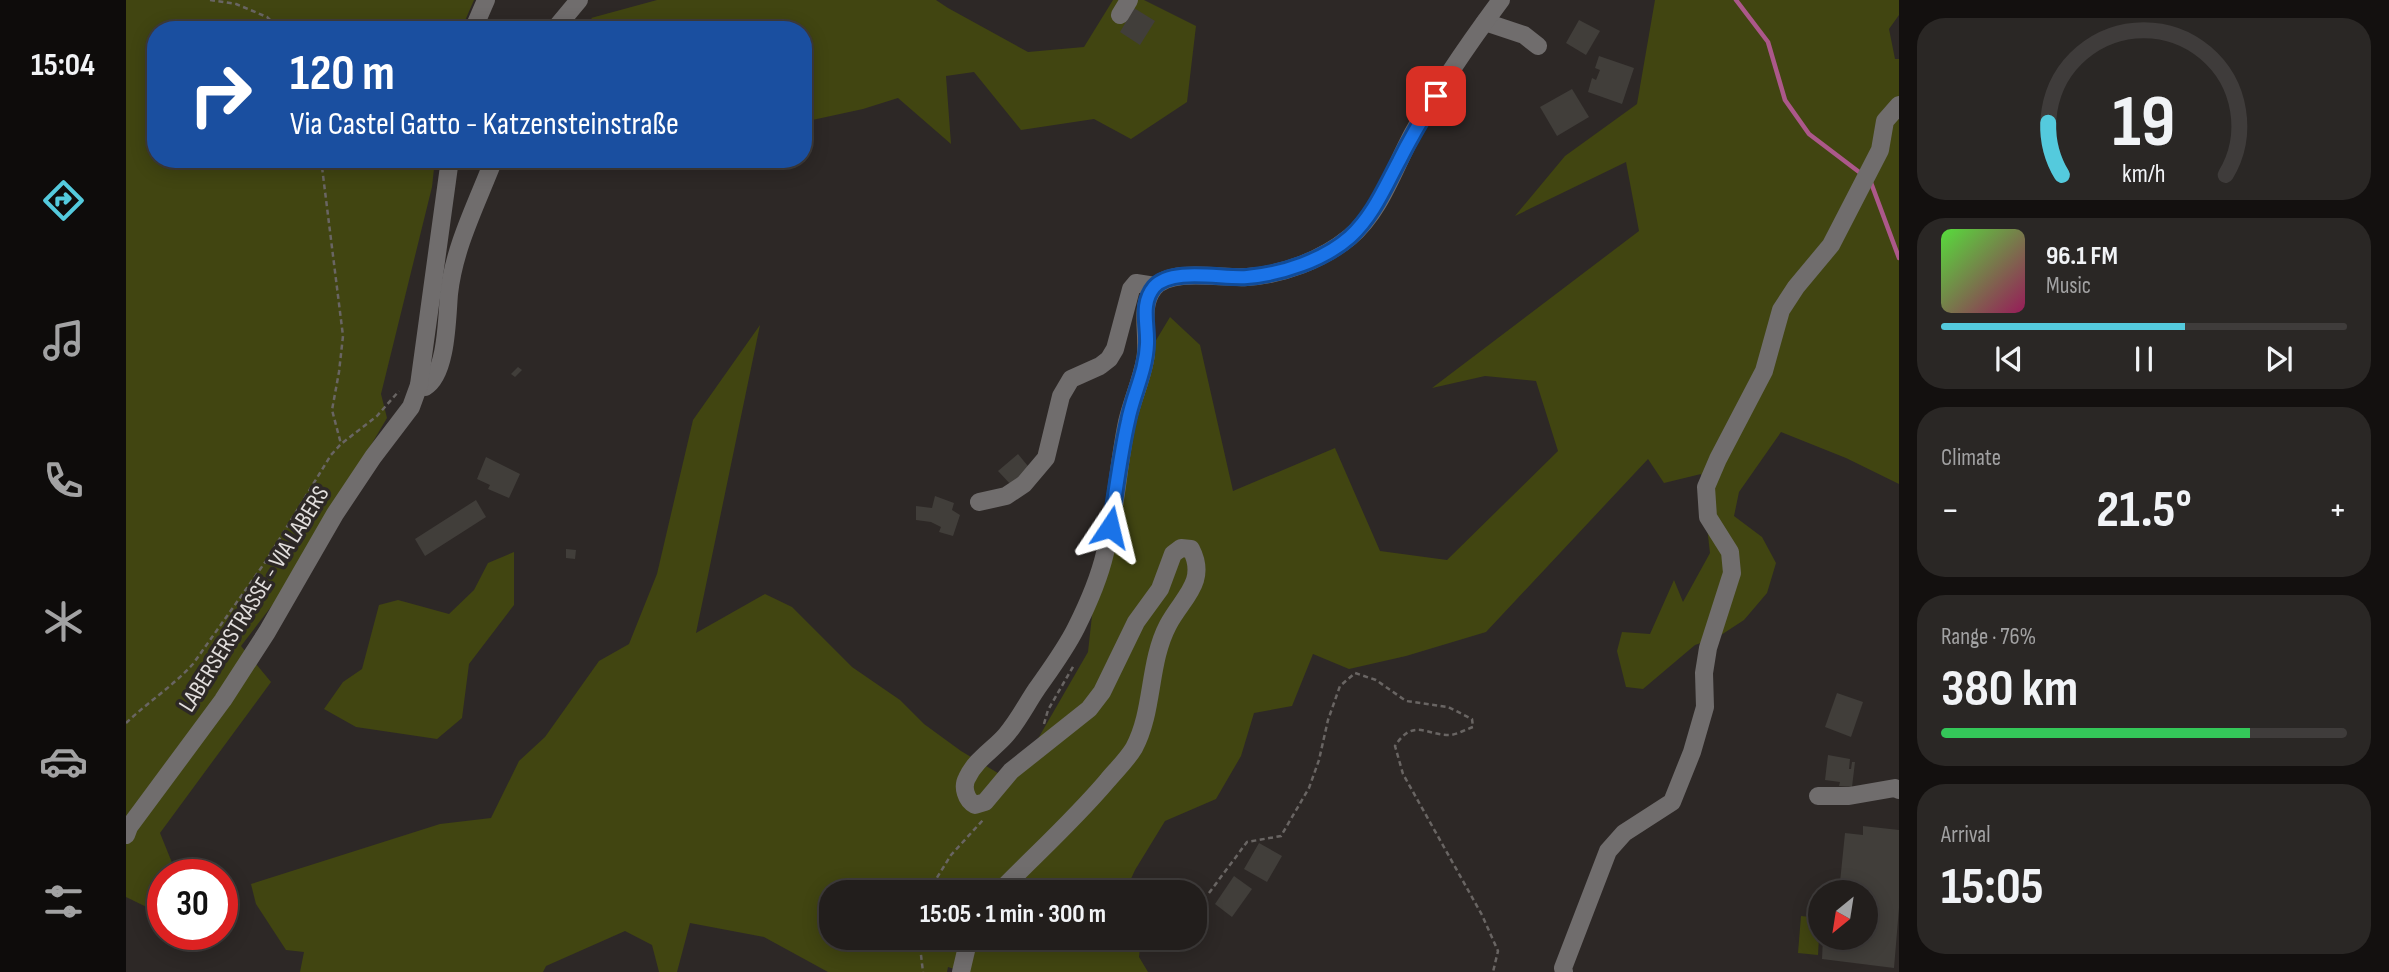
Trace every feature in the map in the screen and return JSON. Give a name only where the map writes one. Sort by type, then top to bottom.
[{"type":"street","points":[[477,21],[486,0]]},
{"type":"street","points":[[562,21],[579,0]]},
{"type":"street","points":[[1011,880],[1080,813],[1133,750],[1140,732],[1158,650],[1168,626],[1190,593],[1198,575],[1196,558],[1191,549],[1181,548],[1173,554],[1160,589],[1136,622],[1102,692],[1089,709],[1011,771],[985,802],[975,805],[971,802],[965,792],[965,780],[975,765],[1006,734],[1072,637],[1092,593],[1105,553],[1128,420],[1145,361],[1145,311],[1149,296],[1156,286],[1166,279],[1181,276],[1248,277],[1288,269],[1323,255],[1350,237],[1372,212],[1413,134],[1458,58],[1502,0]]},
{"type":"street","points":[[1485,22],[1524,36],[1538,46]]},
{"type":"street","points":[[1564,972],[1563,968],[1608,851],[1624,832],[1672,802],[1692,752],[1704,707],[1704,673],[1708,649],[1732,573],[1730,552],[1708,517],[1706,487],[1717,459],[1763,371],[1781,310],[1796,287],[1831,245],[1880,150],[1885,121],[1899,105]]},
{"type":"street","points":[[449,168],[419,385],[425,387],[430,384],[439,364],[453,270],[491,168]]},
{"type":"street","points":[[979,502],[1006,496],[1024,484],[1038,469],[1046,458],[1061,396],[1071,379],[1109,359],[1115,349],[1136,283],[1156,286]]},
{"type":"street","name":"LABERSERSTRASSE - VIA LABERS","points":[[126,835],[223,700],[267,632],[335,514],[411,407],[419,385]]},
{"type":"street","points":[[1818,796],[1849,796],[1895,788],[1899,790]]},
{"type":"street","points":[[961,972],[966,950]]},
{"type":"path","points":[[210,0],[236,4],[271,21]]},
{"type":"path","points":[[322,168],[342,336],[332,410],[341,444]]},
{"type":"path","points":[[126,723],[193,664],[266,561],[331,454],[377,416],[401,388],[419,385]]},
{"type":"path","points":[[1209,893],[1247,842],[1281,836],[1309,788],[1340,686],[1355,673],[1376,680],[1406,701],[1448,707],[1472,719],[1473,727],[1451,735],[1418,728],[1402,736],[1395,746],[1403,774],[1482,915],[1498,951],[1493,972]]},
{"type":"path","points":[[920,950],[923,972]]},
{"type":"green space","points":[[126,0],[474,0],[465,21],[147,21],[147,168],[434,168],[432,187],[381,394],[387,418],[290,582],[241,646],[271,682],[160,833],[171,859],[147,859],[147,907],[126,897]]},
{"type":"green space","points":[[657,0],[936,0],[1028,52],[1084,47],[1113,0],[1144,0],[1196,26],[1187,102],[1131,139],[1094,119],[1021,130],[974,72],[946,76],[951,144],[898,98],[812,120],[812,21],[594,21],[591,18]]},
{"type":"green space","points":[[1655,0],[1899,0],[1899,15],[1889,29],[1895,59],[1899,59],[1899,484],[1846,458],[1781,432],[1739,492],[1734,516],[1762,537],[1776,563],[1767,593],[1744,620],[1718,637],[1695,645],[1643,689],[1626,687],[1617,651],[1622,632],[1650,634],[1674,580],[1683,602],[1710,553],[1701,474],[1664,483],[1648,459],[1486,632],[1406,656],[1349,669],[1313,654],[1292,706],[1254,713],[1241,756],[1216,799],[1165,821],[1130,880],[819,880],[819,950],[1140,950],[1139,957],[1148,972],[964,972],[948,967],[947,972],[828,972],[764,937],[690,923],[677,972],[659,972],[652,945],[625,931],[546,966],[543,972],[300,972],[304,952],[286,950],[256,904],[251,884],[440,824],[491,818],[519,761],[545,737],[599,661],[629,644],[657,574],[693,420],[760,325],[696,633],[765,594],[792,607],[852,667],[900,700],[924,724],[961,751],[1013,782],[1088,652],[1096,579],[1152,347],[1170,317],[1200,345],[1233,491],[1335,448],[1380,551],[1447,560],[1558,451],[1536,381],[1485,376],[1432,388],[1639,231],[1626,162],[1515,216],[1565,156],[1637,104]]},
{"type":"green space","points":[[514,552],[514,605],[469,664],[462,718],[437,739],[356,727],[324,709],[343,682],[362,669],[379,605],[398,600],[449,614],[474,590],[488,563]]},
{"type":"green space","points":[[1801,916],[1808,917],[1808,950],[1818,950],[1818,955],[1798,953]]},
{"type":"building","points":[[1134,8],[1155,21],[1140,45],[1120,32]]},
{"type":"building","points":[[1579,20],[1600,31],[1586,55],[1566,43]]},
{"type":"building","points":[[1599,56],[1634,68],[1622,104],[1588,92],[1592,78],[1596,80],[1600,70],[1595,68]]},
{"type":"building","points":[[1572,89],[1589,117],[1557,136],[1540,107]]},
{"type":"building","points":[[518,367],[522,370],[515,377],[511,374]]},
{"type":"building","points":[[1018,454],[1032,471],[1013,487],[998,471]]},
{"type":"building","points":[[486,457],[520,474],[509,498],[488,489],[490,485],[477,479]]},
{"type":"building","points":[[935,496],[954,503],[952,510],[960,515],[953,536],[939,532],[941,527],[931,522],[916,520],[916,506],[932,508]]},
{"type":"building","points":[[476,500],[486,517],[425,556],[415,539]]},
{"type":"building","points":[[566,549],[576,550],[575,559],[566,558]]},
{"type":"building","points":[[1837,693],[1863,702],[1851,737],[1825,727]]},
{"type":"building","points":[[1828,755],[1850,759],[1849,769],[1852,762],[1855,762],[1852,787],[1839,786],[1840,782],[1825,780]]},
{"type":"building","points":[[1863,826],[1899,830],[1899,908],[1894,968],[1822,959],[1822,950],[1878,950],[1878,880],[1840,880],[1845,833],[1863,835]]},
{"type":"building","points":[[1259,843],[1282,856],[1267,882],[1244,869]]},
{"type":"building","points":[[1234,876],[1252,889],[1232,917],[1215,904]]},
{"type":"waterway","points":[[1736,0],[1768,42],[1785,100],[1809,134],[1863,175]]},
{"type":"waterway","points":[[1870,180],[1899,258]]},
{"type":"route","points":[[1110,527],[1128,420],[1145,361],[1145,311],[1149,296],[1156,286],[1166,279],[1181,276],[1248,277],[1288,269],[1323,255],[1350,237],[1372,212],[1436,96]]}]
